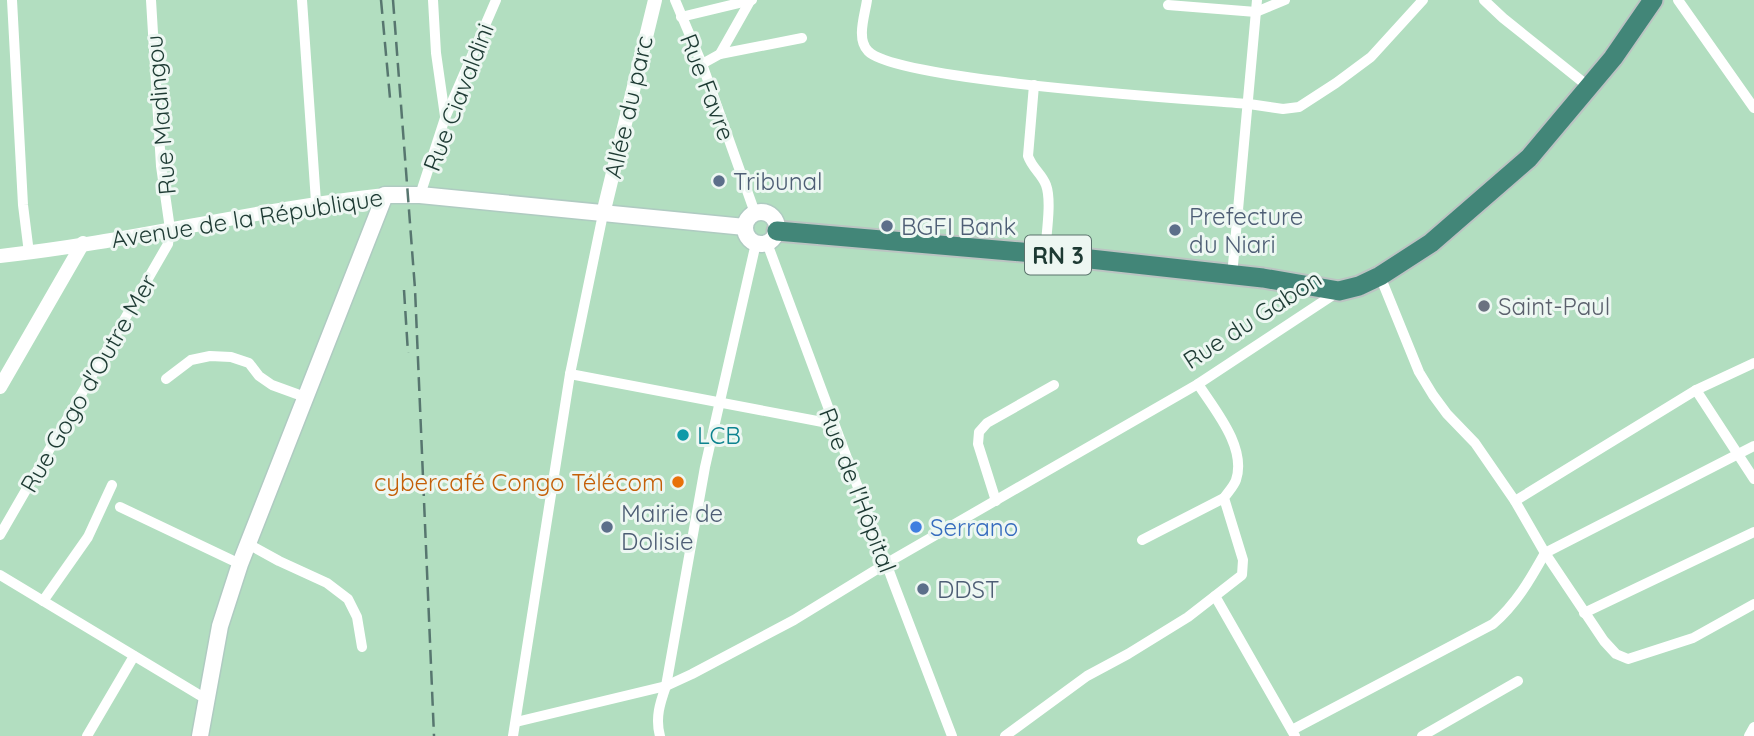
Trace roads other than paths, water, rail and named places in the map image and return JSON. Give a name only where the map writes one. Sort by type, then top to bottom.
[{"type":"highway","name":"Rue du Gabon","points":[[1339,290],[1359,286],[1380,276],[1431,243],[1529,158],[1613,58],[1653,0]]},
{"type":"highway","name":"RN 3","points":[[767,239],[1045,254],[1339,290]]},
{"type":"main road","name":"Avenue de la République","points":[[385,195],[420,195],[603,214],[750,220]]},
{"type":"main road","points":[[200,736],[220,626],[240,564],[385,195]]},
{"type":"main road","points":[[768,214],[777,225],[767,239],[748,237],[750,220],[768,214]]},
{"type":"street","points":[[12,0],[23,205],[29,253]]},
{"type":"street","name":"Rue Madingou","points":[[151,0],[161,166],[170,229]]},
{"type":"street","points":[[302,0],[316,202]]},
{"type":"street","points":[[433,0],[436,53],[445,118]]},
{"type":"street","name":"Rue Ciavaldini","points":[[420,195],[445,118],[496,0]]},
{"type":"street","name":"Allée du parc","points":[[603,214],[655,0]]},
{"type":"street","name":"Rue Favre","points":[[675,0],[702,64],[750,220]]},
{"type":"street","points":[[867,0],[862,37],[865,49],[876,59],[915,68],[1034,85],[1283,109],[1299,107],[1371,57],[1423,0]]},
{"type":"street","points":[[1168,5],[1256,6],[1285,0]]},
{"type":"street","points":[[1484,0],[1589,87]]},
{"type":"street","points":[[1678,0],[1754,108]]},
{"type":"street","points":[[681,17],[751,1]]},
{"type":"street","points":[[720,54],[751,1]]},
{"type":"street","points":[[1233,276],[1256,6]]},
{"type":"street","points":[[702,64],[720,54],[802,38]]},
{"type":"street","points":[[1034,85],[1028,156],[1031,165],[1045,182],[1048,192],[1045,254]]},
{"type":"street","name":"Avenue de la République","points":[[0,256],[316,202],[385,195]]},
{"type":"street","points":[[513,736],[570,374],[603,214]]},
{"type":"street","name":"Rue Gogo d'Outre Mer","points":[[0,535],[168,244],[170,229]]},
{"type":"street","points":[[660,736],[657,726],[659,704],[666,686],[705,467],[720,401],[767,239]]},
{"type":"street","name":"Rue de l'Hôpital","points":[[767,239],[833,424],[952,736]]},
{"type":"street","points":[[0,387],[83,243]]},
{"type":"street","points":[[1380,276],[1419,373],[1447,414],[1475,443],[1515,501],[1545,554],[1604,642],[1616,654],[1628,659],[1693,638],[1754,604]]},
{"type":"street","name":"Rue du Gabon","points":[[516,722],[666,686],[692,674],[794,620],[887,563],[1198,384],[1339,290]]},
{"type":"street","points":[[166,379],[191,360],[210,356],[231,357],[249,363],[259,376],[272,385],[305,397]]},
{"type":"street","points":[[1515,501],[1696,390],[1754,363]]},
{"type":"street","points":[[570,374],[833,424]]},
{"type":"street","points":[[1142,540],[1224,498],[1236,480],[1238,464],[1234,446],[1198,384]]},
{"type":"street","points":[[996,501],[978,444],[979,432],[987,423],[1054,385]]},
{"type":"street","points":[[1696,390],[1754,479]]},
{"type":"street","points":[[1215,596],[1293,733],[1493,624],[1509,611],[1527,587],[1545,554],[1754,446]]},
{"type":"street","points":[[43,601],[88,537],[112,485]]},
{"type":"street","points":[[1005,736],[1087,676],[1178,623],[1242,575],[1244,569],[1224,498]]},
{"type":"street","points":[[120,507],[240,564]]},
{"type":"street","points":[[1584,612],[1754,531]]},
{"type":"street","points":[[248,544],[327,583],[348,599],[357,617],[362,647]]},
{"type":"street","points":[[0,575],[206,699]]},
{"type":"street","points":[[88,736],[134,656]]},
{"type":"street","points":[[1422,736],[1518,681]]},
{"type":"street","points":[[1749,736],[1754,727]]},
{"type":"railway","points":[[381,0],[390,98]]},
{"type":"railway","points":[[393,0],[415,289],[434,736]]},
{"type":"railway","points":[[404,290],[408,353]]},
{"type":"place","name":"Tribunal","points":[[719,181]]},
{"type":"place","name":"BGFI Bank","points":[[887,226]]},
{"type":"place","name":"Prefecture du Niari","points":[[1175,230]]},
{"type":"place","name":"Saint-Paul","points":[[1484,306]]},
{"type":"place","name":"LCB","points":[[683,435]]},
{"type":"place","name":"cybercafé Congo Télécom","points":[[678,482]]},
{"type":"place","name":"Mairie de Dolisie","points":[[607,527]]},
{"type":"place","name":"Serrano","points":[[916,527]]},
{"type":"place","name":"DDST","points":[[923,589]]}]
